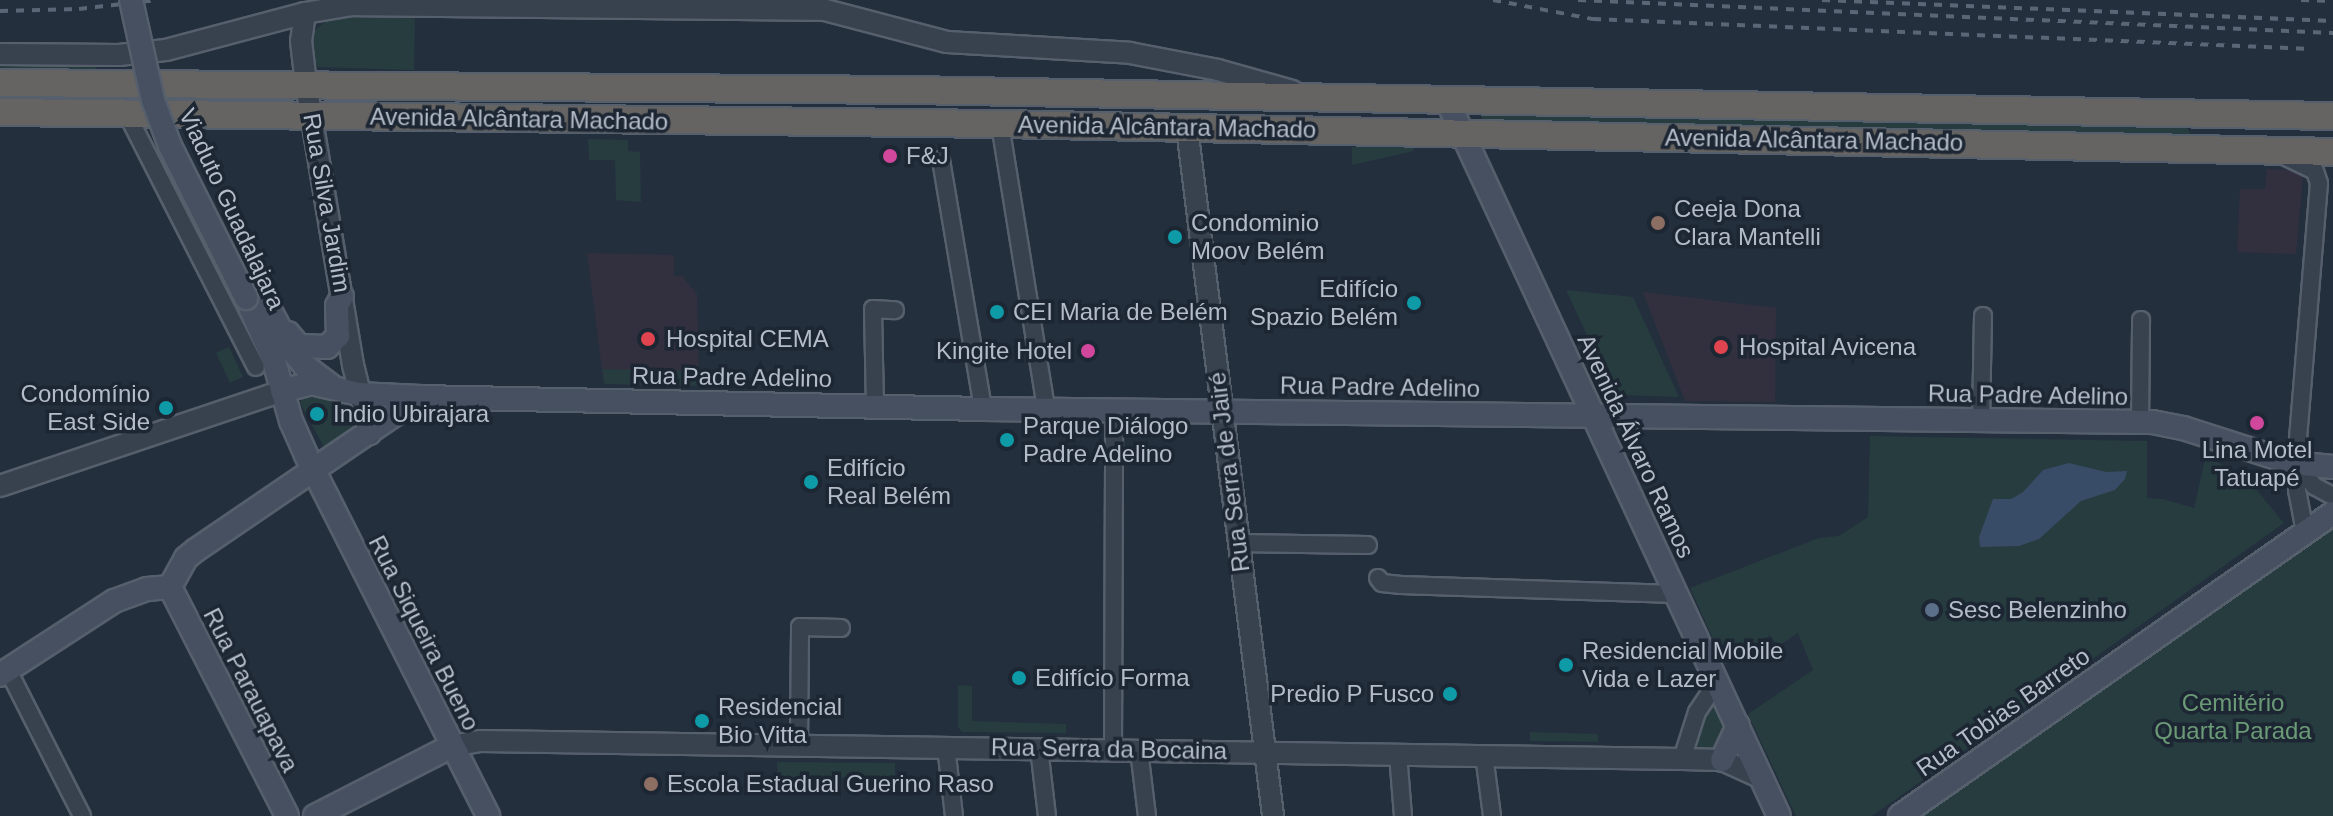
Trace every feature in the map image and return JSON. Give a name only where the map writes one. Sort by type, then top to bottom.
[{"type":"highway","name":"Avenida Alcântara Machado","points":[[0,83],[939,90],[2333,116]]},
{"type":"highway","points":[[2240,116],[2333,101]]},
{"type":"highway","name":"Avenida Alcântara Machado","points":[[0,112],[1000,124],[2333,152]]},
{"type":"main road","name":"Viaduto Guadalajara","points":[[131,0],[153,100],[170,146],[253,294],[305,366],[333,387]]},
{"type":"main road","name":"Viaduto Guadalajara","points":[[144,0],[158,73],[178,134],[253,294],[291,421]]},
{"type":"main road","name":"Avenida Álvaro Ramos","points":[[1446,98],[1779,816]]},
{"type":"main road","points":[[278,325],[285,328],[299,346],[327,347],[338,336],[337,306],[342,296]]},
{"type":"main road","points":[[282,391],[304,384],[333,387]]},
{"type":"main road","name":"Rua Padre Adelino","points":[[333,387],[359,394],[420,397],[983,409],[2140,422],[2183,428],[2297,464],[2333,467]]},
{"type":"main road","points":[[4,673],[114,601],[147,589],[170,587],[186,558],[196,550],[420,397]]},
{"type":"main road","name":"Rua Siqueira Bueno","points":[[291,421],[488,816]]},
{"type":"main road","name":"Rua Tobias Barreto","points":[[1900,816],[2333,513]]},
{"type":"main road","name":"Rua Parauapava","points":[[170,587],[287,816]]},
{"type":"main road","points":[[1722,760],[1738,726]]},
{"type":"main road","points":[[315,816],[452,746]]},
{"type":"street","name":"Avenida Alcântara Machado","points":[[0,54],[119,55],[166,50],[305,13],[382,4],[825,10],[947,42],[1098,51],[1169,60],[1315,98]]},
{"type":"street","name":"Rua Silva Jardim","points":[[305,13],[301,41],[306,84],[359,394],[370,434]]},
{"type":"street","points":[[126,112],[256,367]]},
{"type":"street","points":[[1000,124],[1046,409]]},
{"type":"street","name":"Rua Serra de Jairé","points":[[1187,128],[1273,816]]},
{"type":"street","points":[[2272,151],[2315,171],[2319,183],[2297,464],[2297,490],[2305,532]]},
{"type":"street","points":[[941,160],[983,409]]},
{"type":"street","points":[[875,406],[873,309],[895,310]]},
{"type":"street","points":[[1981,420],[1983,316]]},
{"type":"street","points":[[2140,422],[2141,320]]},
{"type":"street","points":[[0,486],[282,391]]},
{"type":"street","points":[[245,404],[271,409],[291,421]]},
{"type":"street","points":[[1113,749],[1114,409]]},
{"type":"street","points":[[2297,464],[2314,486],[2333,496]]},
{"type":"street","points":[[1237,543],[1368,545]]},
{"type":"street","points":[[1378,578],[1390,585],[1675,594]]},
{"type":"street","points":[[799,745],[800,627],[841,628]]},
{"type":"street","points":[[4,673],[82,816]]},
{"type":"street","points":[[1682,759],[1697,712],[1718,681]]},
{"type":"street","name":"Rua Serra da Bocaina","points":[[452,746],[481,741],[1682,759],[1722,760],[1762,778]]},
{"type":"street","points":[[946,746],[954,816]]},
{"type":"street","points":[[1039,748],[1047,816]]},
{"type":"street","points":[[1139,750],[1147,816]]},
{"type":"street","points":[[1398,754],[1403,816]]},
{"type":"street","points":[[1484,755],[1492,816]]},
{"type":"shaded area","points":[[2267,169],[2298,170],[2303,176],[2296,254],[2237,252],[2240,189],[2265,189]]},
{"type":"shaded area","name":"Hospital CEMA","points":[[587,253],[674,255],[674,276],[682,276],[697,294],[699,386],[604,384]]},
{"type":"shaded area","name":"Hospital Avicena","points":[[1643,292],[1776,308],[1775,402],[1685,401]]},
{"type":"green space","points":[[415,13],[414,70],[317,67],[312,62],[314,31],[334,15]]},
{"type":"green space","points":[[0,61],[96,62],[96,71],[0,70]]},
{"type":"green space","points":[[1481,108],[2184,123],[2191,135],[2186,140],[1482,125]]},
{"type":"green space","points":[[588,139],[628,140],[628,151],[640,152],[641,202],[616,200],[615,160],[589,160]]},
{"type":"green space","points":[[1352,147],[1414,147],[1414,151],[1352,165]]},
{"type":"green space","points":[[1566,290],[1633,297],[1679,397],[1620,395],[1613,391]]},
{"type":"green space","points":[[229,347],[243,377],[230,383],[216,353]]},
{"type":"green space","points":[[602,369],[699,371],[699,386],[604,384]]},
{"type":"green space","points":[[313,395],[355,408],[359,429],[324,447],[300,403],[302,398]]},
{"type":"green space","name":"Sesc Belenzinho","points":[[1870,436],[2147,441],[2147,498],[2194,508],[2206,455],[2249,481],[2284,523],[1872,816],[1796,816],[1748,714],[1813,670],[1798,633],[1778,646],[1770,635],[1725,665],[1690,588],[1819,538],[1839,536],[1868,517]]},
{"type":"green space","name":"Cemitério Quarta Parada","points":[[2333,526],[2333,816],[1919,816]]},
{"type":"green space","points":[[958,685],[972,686],[972,721],[1066,724],[1066,733],[962,732],[958,727]]},
{"type":"green space","points":[[1718,686],[1752,759],[1685,759]]},
{"type":"green space","points":[[1530,732],[1598,734],[1598,742],[1530,741]]},
{"type":"green space","points":[[777,762],[895,763],[895,777],[778,778]]},
{"type":"water","points":[[2069,463],[2106,472],[2127,471],[2125,479],[2115,490],[2081,501],[2039,539],[2019,546],[1980,547],[1979,537],[1993,499],[2011,499],[2023,492],[2043,470]]},
{"type":"railway","points":[[0,11],[79,9],[156,0]]},
{"type":"railway","points":[[1493,0],[1593,19],[2311,49]]},
{"type":"railway","points":[[1578,0],[2333,33]]},
{"type":"railway","points":[[1822,0],[2333,21]]},
{"type":"railway","points":[[2301,0],[2333,1]]},
{"type":"place","name":"F&J","points":[[890,156]]},
{"type":"place","name":"Ceeja Dona Clara Mantelli","points":[[1658,223]]},
{"type":"place","name":"Condominio Moov Belém","points":[[1175,237]]},
{"type":"place","name":"Edifício Spazio Belém","points":[[1414,303]]},
{"type":"place","name":"CEI Maria de Belém","points":[[997,312]]},
{"type":"place","name":"Hospital CEMA","points":[[648,339]]},
{"type":"place","name":"Hospital Avicena","points":[[1721,347]]},
{"type":"place","name":"Kingite Hotel","points":[[1088,351]]},
{"type":"place","name":"Condomínio East Side","points":[[166,408]]},
{"type":"place","name":"Indio Ubirajara","points":[[317,414]]},
{"type":"place","name":"Lina Motel Tatuapé","points":[[2257,423]]},
{"type":"place","name":"Parque Diálogo Padre Adelino","points":[[1007,440]]},
{"type":"place","name":"Edifício Real Belém","points":[[811,482]]},
{"type":"place","name":"Sesc Belenzinho","points":[[1932,610]]},
{"type":"place","name":"Residencial Mobile Vida e Lazer","points":[[1566,665]]},
{"type":"place","name":"Edifício Forma","points":[[1019,678]]},
{"type":"place","name":"Predio P Fusco","points":[[1450,694]]},
{"type":"place","name":"Residencial Bio Vitta","points":[[702,721]]},
{"type":"place","name":"Escola Estadual Guerino Raso","points":[[651,784]]}]
